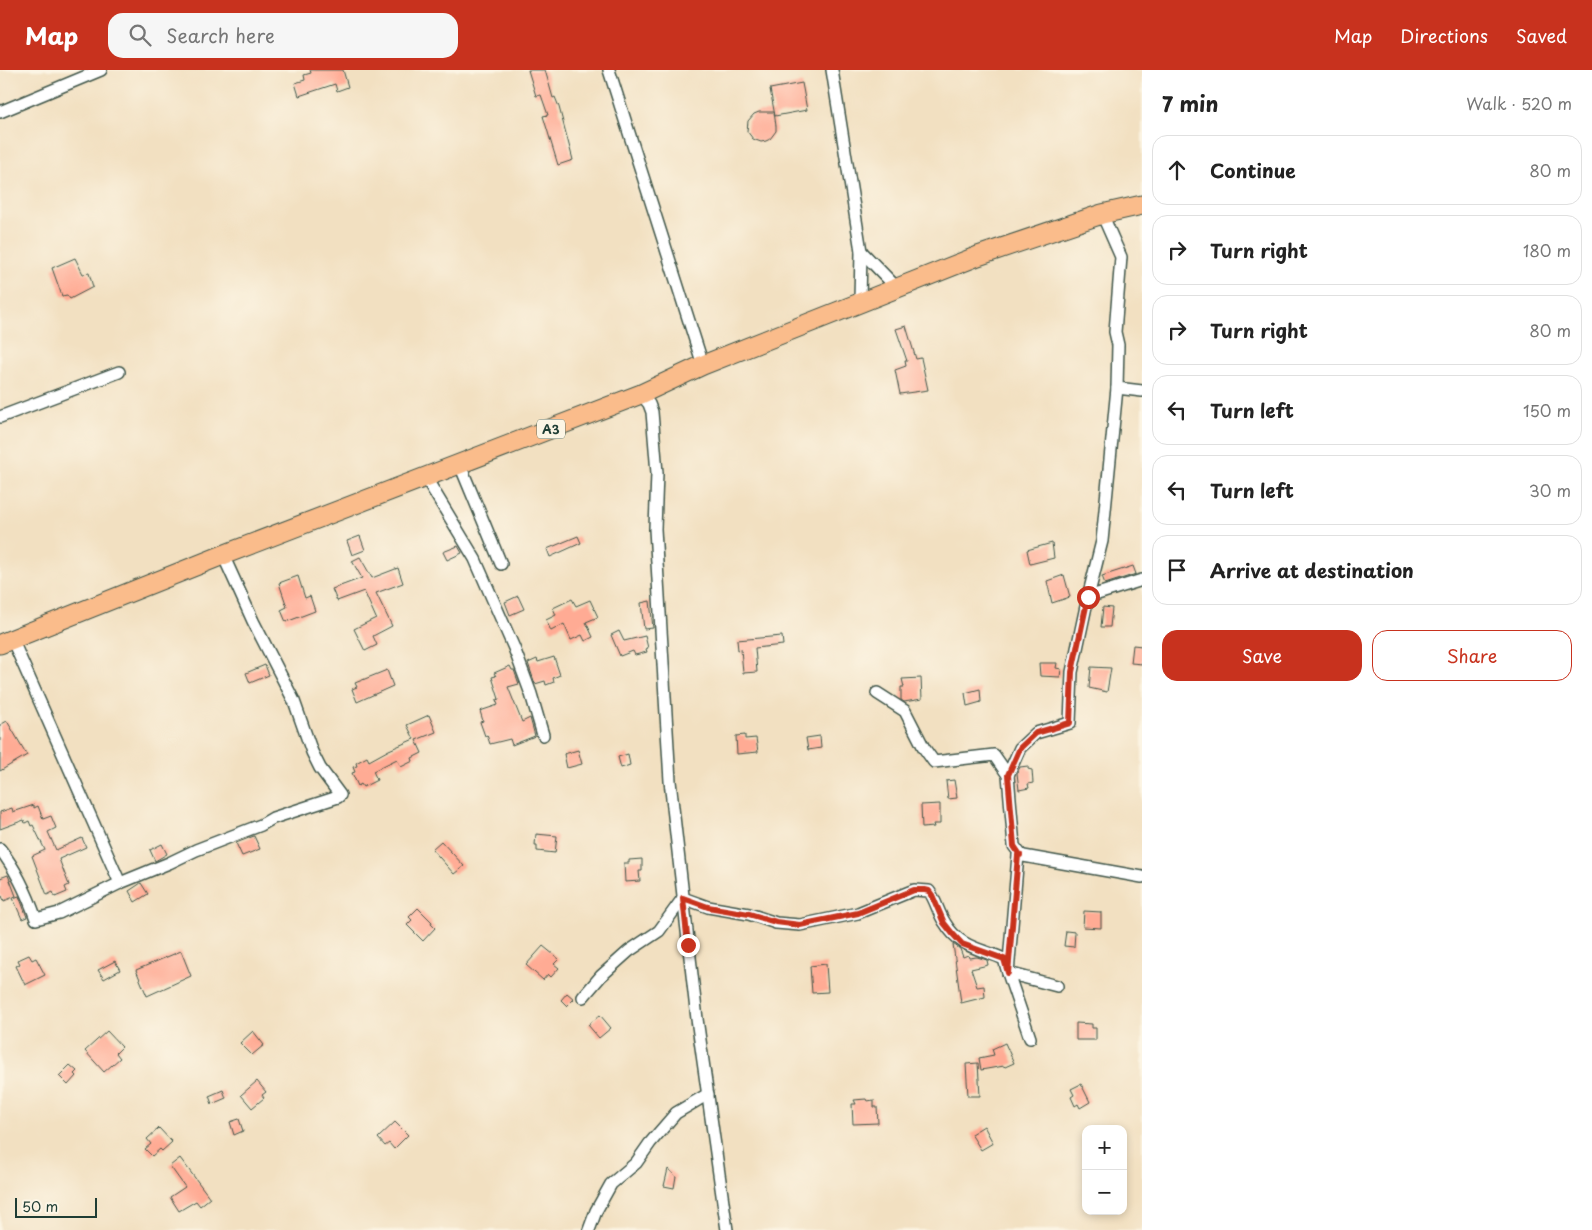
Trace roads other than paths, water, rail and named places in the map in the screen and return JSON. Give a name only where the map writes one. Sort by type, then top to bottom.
[{"type":"highway","name":"A3","points":[[6,641],[641,394],[702,364],[896,287],[978,256],[1102,214],[1142,204]]},
{"type":"street","points":[[0,112],[101,70]]},
{"type":"street","points":[[610,70],[702,364]]},
{"type":"street","points":[[832,70],[861,251],[860,301]]},
{"type":"street","points":[[1102,214],[1121,257],[1115,332],[1118,345],[1116,362],[1117,388],[1102,541],[1072,672],[1070,723],[1036,733],[1020,748],[1008,775],[1014,846],[1020,855],[1142,877]]},
{"type":"street","points":[[861,251],[896,287]]},
{"type":"street","points":[[0,417],[119,372]]},
{"type":"street","points":[[1117,388],[1142,391]]},
{"type":"street","points":[[641,394],[649,404],[652,412],[657,473],[655,529],[670,781],[683,898],[727,1230]]},
{"type":"street","points":[[460,465],[501,564]]},
{"type":"street","points":[[426,478],[475,559],[514,648],[531,694],[543,735]]},
{"type":"street","points":[[0,849],[11,863],[25,888],[36,919],[58,913],[120,883],[196,850],[261,825],[273,818],[338,797],[340,794],[316,760],[294,701],[223,555]]},
{"type":"street","points":[[1088,597],[1142,580]]},
{"type":"street","points":[[6,641],[120,883]]},
{"type":"street","points":[[877,693],[905,711],[924,748],[934,762],[994,755],[1008,775]]},
{"type":"street","points":[[1008,973],[1018,855],[1020,855]]},
{"type":"street","points":[[683,898],[708,907],[749,914],[776,922],[800,925],[858,913],[914,890],[929,891],[936,907],[952,933],[962,944],[1004,959],[1030,1038]]},
{"type":"street","points":[[583,997],[601,976],[629,951],[659,931],[683,898]]},
{"type":"street","points":[[1008,973],[1057,986]]},
{"type":"street","points":[[589,1230],[596,1211],[612,1184],[636,1163],[676,1112],[708,1094]]}]
